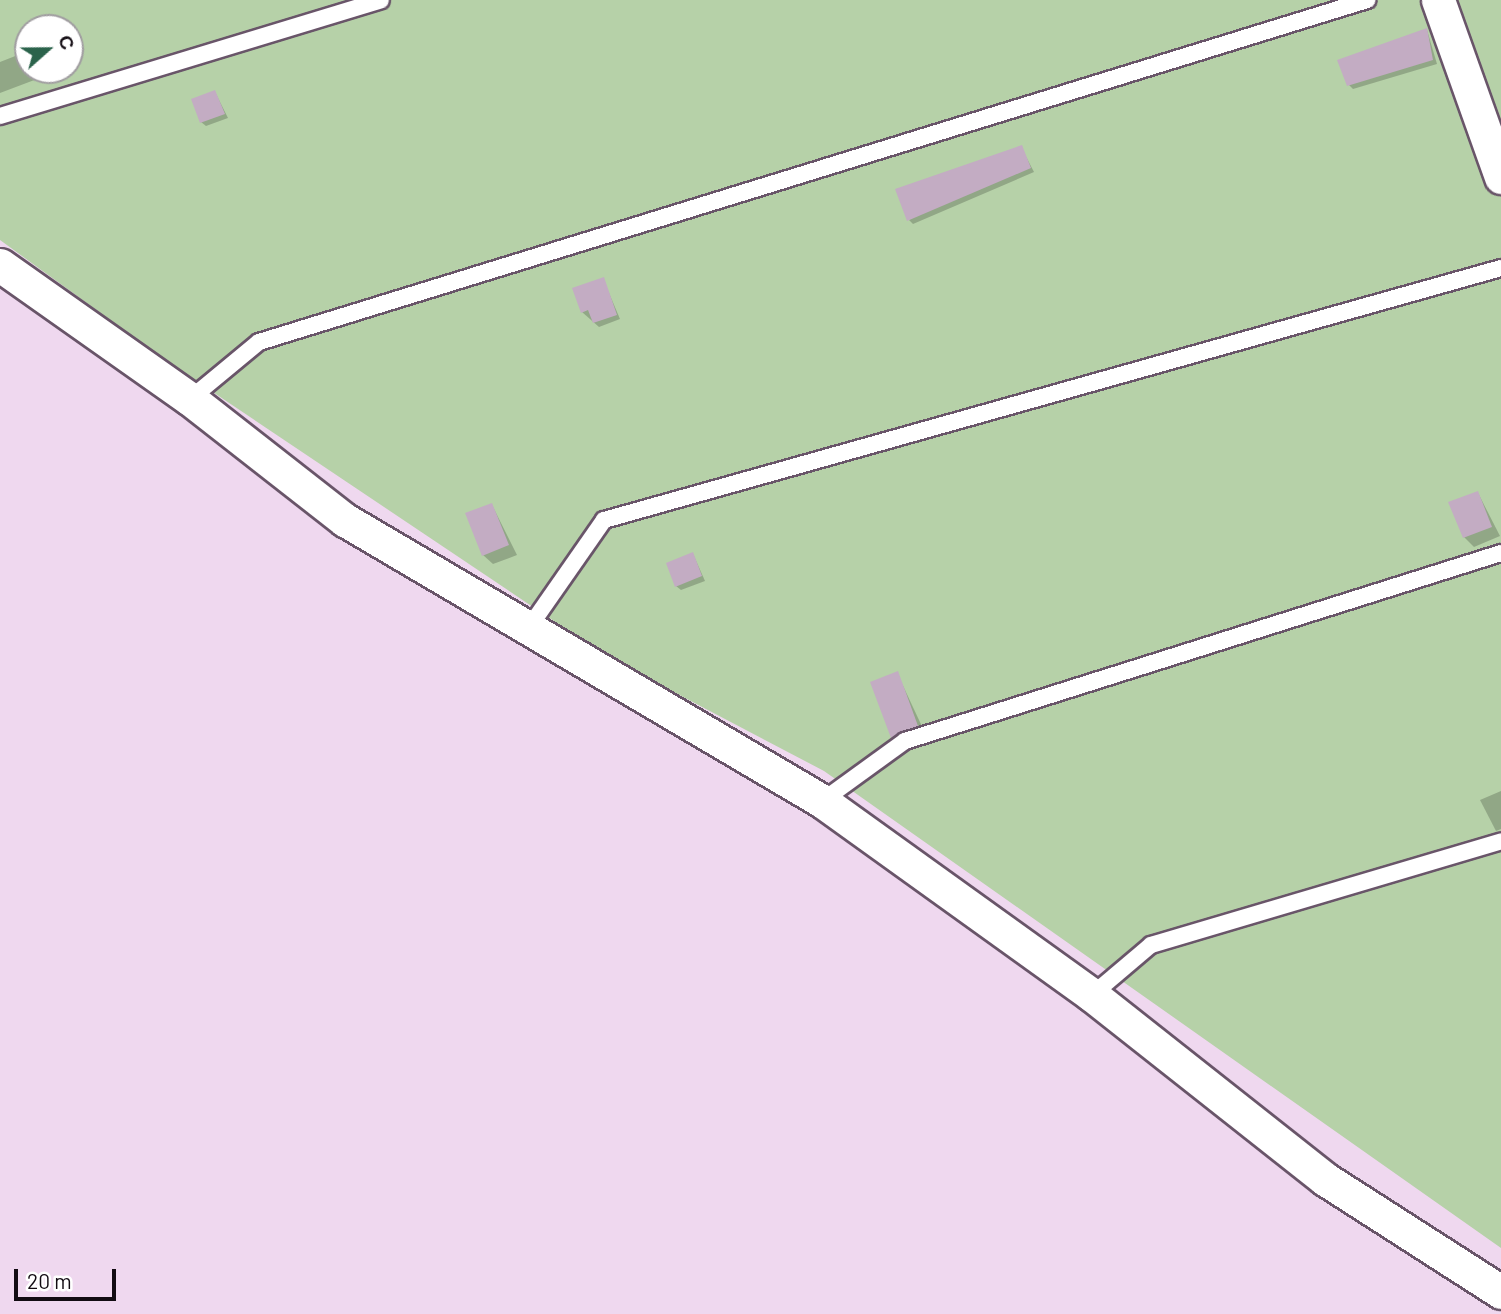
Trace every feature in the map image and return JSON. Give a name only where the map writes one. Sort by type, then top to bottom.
[{"type":"street","points":[[1437,0],[1501,177]]},
{"type":"street","points":[[0,265],[191,399],[345,520],[530,626],[822,801],[1092,995],[1325,1179],[1501,1292]]},
{"type":"lane","points":[[0,116],[381,0]]},
{"type":"lane","points":[[191,399],[259,342],[1367,0]]},
{"type":"lane","points":[[530,626],[604,520],[1501,268]]},
{"type":"lane","points":[[822,801],[905,741],[1501,554]]},
{"type":"lane","points":[[1092,995],[1151,945],[1501,841]]},
{"type":"green space","points":[[0,0],[1501,0],[1501,1248],[824,771],[609,658],[168,362],[0,240]]},
{"type":"building","points":[[1427,28],[1433,60],[1347,86],[1337,60]]},
{"type":"building","points":[[215,90],[225,114],[200,123],[191,99]]},
{"type":"building","points":[[1022,145],[1031,168],[907,221],[895,189]]},
{"type":"building","points":[[604,277],[617,315],[593,323],[588,310],[581,313],[572,288]]},
{"type":"building","points":[[1478,491],[1492,527],[1463,538],[1448,502]]},
{"type":"building","points":[[492,503],[509,545],[482,556],[465,513]]},
{"type":"building","points":[[693,552],[702,576],[675,587],[666,563]]},
{"type":"building","points":[[898,671],[918,726],[891,738],[870,682]]}]
